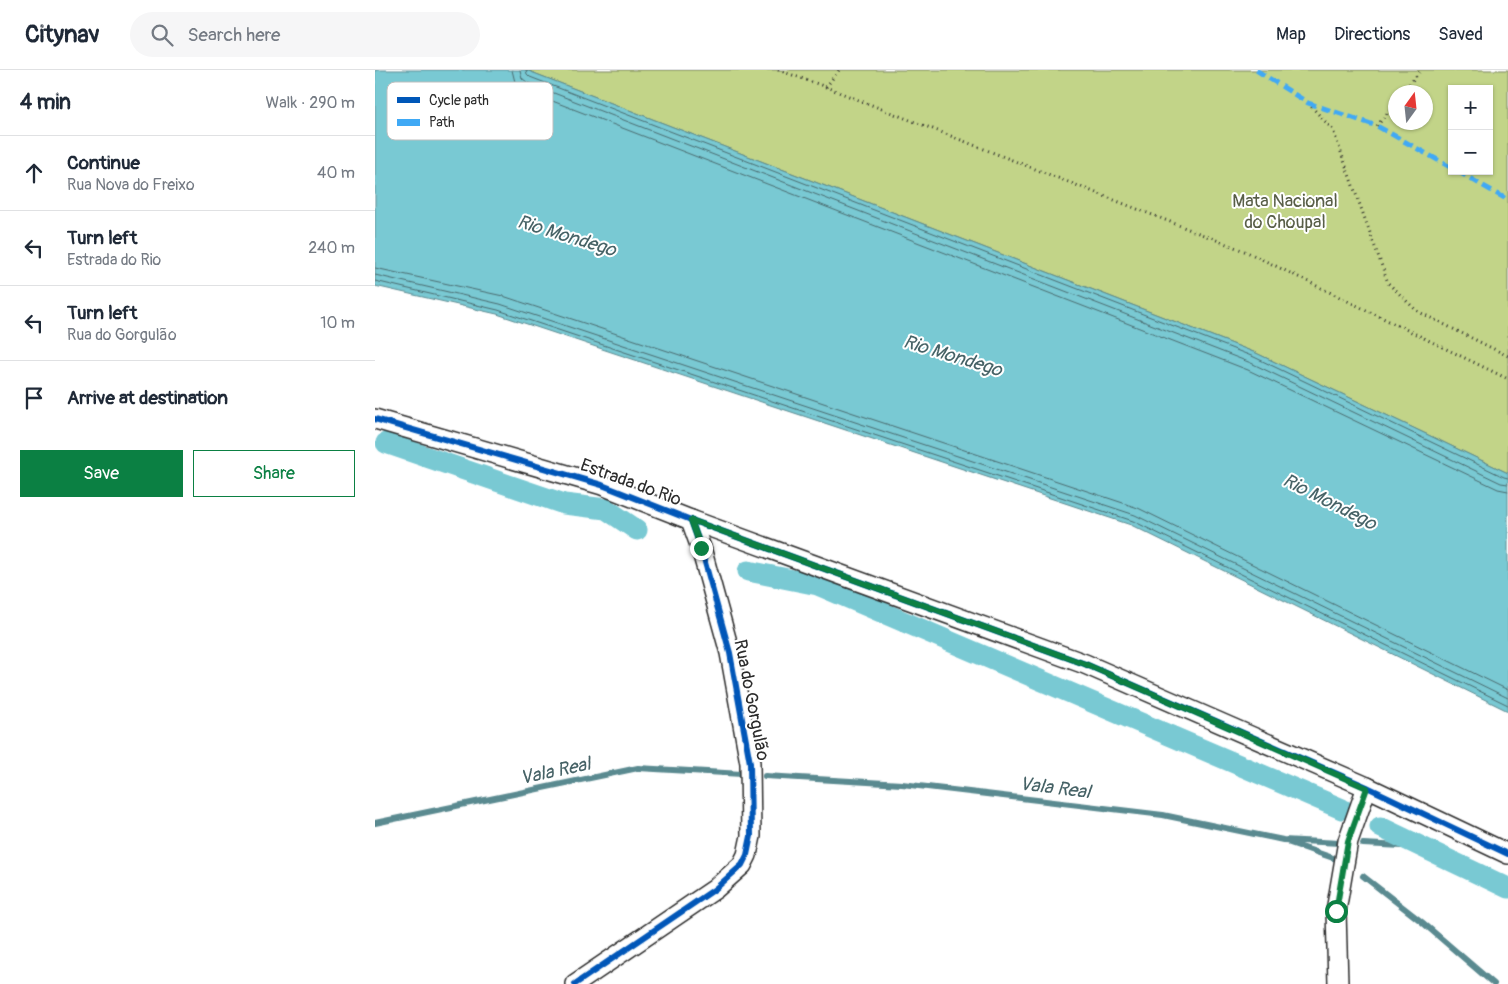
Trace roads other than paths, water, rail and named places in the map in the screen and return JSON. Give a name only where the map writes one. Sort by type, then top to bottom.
[{"type":"street","name":"Estrada do Rio","points":[[375,419],[602,485],[691,520],[1085,664],[1367,788],[1508,854]]},
{"type":"street","name":"Rua do Gorgulão","points":[[575,984],[715,889],[742,865],[747,855],[751,836],[750,763],[730,653],[701,548],[691,520]]},
{"type":"street","points":[[1338,984],[1336,911],[1348,841],[1367,788]]},
{"type":"water","name":"Rio Mondego","points":[[375,70],[526,70],[1256,353],[1508,473],[1508,711],[1131,525],[497,314],[375,286]]},
{"type":"waterway","points":[[386,443],[564,504],[606,509],[637,530]]},
{"type":"waterway","points":[[748,571],[818,585],[1342,809]]},
{"type":"waterway","name":"Vala Real","points":[[375,823],[638,768],[742,774]]},
{"type":"waterway","name":"Vala Real","points":[[765,776],[902,784],[1163,815],[1283,840],[1340,843]]},
{"type":"waterway","points":[[1380,827],[1508,888]]},
{"type":"waterway","points":[[1290,843],[1336,859]]},
{"type":"waterway","name":"Vala Real","points":[[1363,844],[1422,847]]},
{"type":"waterway","points":[[1363,876],[1422,922],[1494,984]]},
{"type":"park label","name":"Mata Nacional do Choupal","points":[[1285,211]]}]
